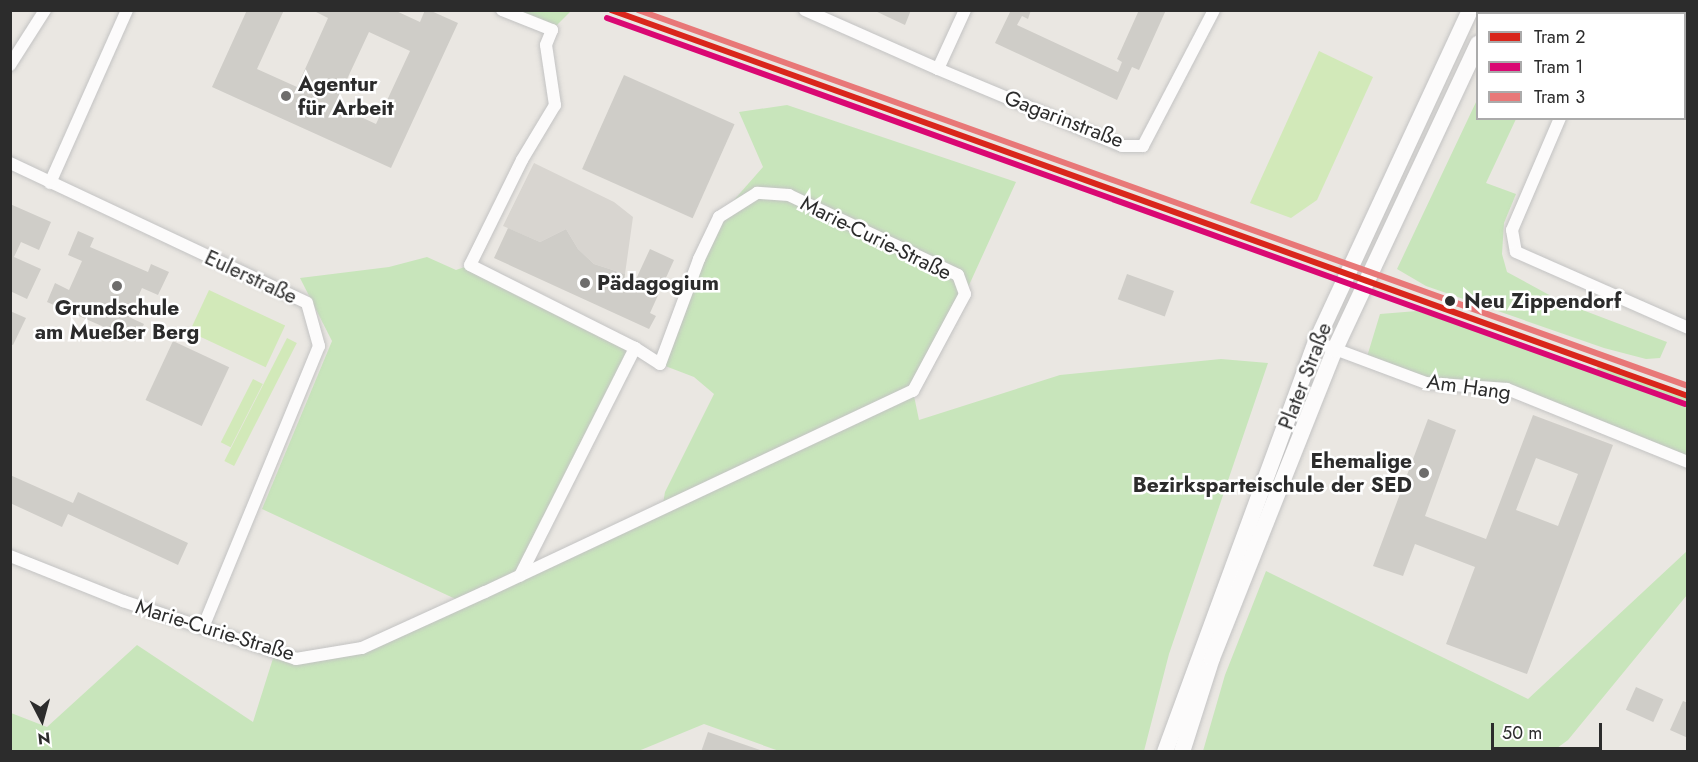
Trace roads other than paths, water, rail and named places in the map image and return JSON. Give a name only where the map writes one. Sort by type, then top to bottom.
[{"type":"street","points":[[10,65],[45,10]]},
{"type":"street","points":[[50,183],[128,10]]},
{"type":"street","points":[[502,10],[552,30],[546,45],[555,105],[522,160],[470,265],[635,348],[520,576]]},
{"type":"street","points":[[806,10],[938,69],[965,10]]},
{"type":"street","name":"Gagarinstraße","points":[[938,69],[1122,146],[1143,146],[1214,10]]},
{"type":"street","name":"Plater Straße","points":[[1165,752],[1316,342],[1470,10]]},
{"type":"street","name":"Plater Straße","points":[[1182,752],[1212,658],[1335,349],[1476,48]]},
{"type":"street","points":[[1559,120],[1512,230],[1516,252],[1688,328]]},
{"type":"street","name":"Eulerstraße","points":[[10,164],[307,303],[319,346],[203,628]]},
{"type":"street","name":"Marie-Curie-Straße","points":[[10,555],[123,602],[296,659],[362,648],[913,392],[965,294],[958,274],[789,195],[757,193],[719,218],[699,259],[660,364],[635,348]]},
{"type":"street","name":"Am Hang","points":[[1316,342],[1426,383],[1507,389],[1688,462]]},
{"type":"tram line","name":"2","points":[[611,10],[1688,396]]},
{"type":"tram line","name":"3","points":[[638,10],[1688,386]]},
{"type":"tram line","name":"1","points":[[607,18],[1685,404]]},
{"type":"place","name":"Agentur für Arbeit","points":[[286,96]]},
{"type":"place","name":"Pädagogium","points":[[585,283]]},
{"type":"place","name":"Grundschule am Mueßer Berg","points":[[117,286]]},
{"type":"place","name":"Neu Zippendorf","points":[[1450,301]]},
{"type":"place","name":"Ehemalige Bezirksparteischule der SED","points":[[1424,473]]}]
